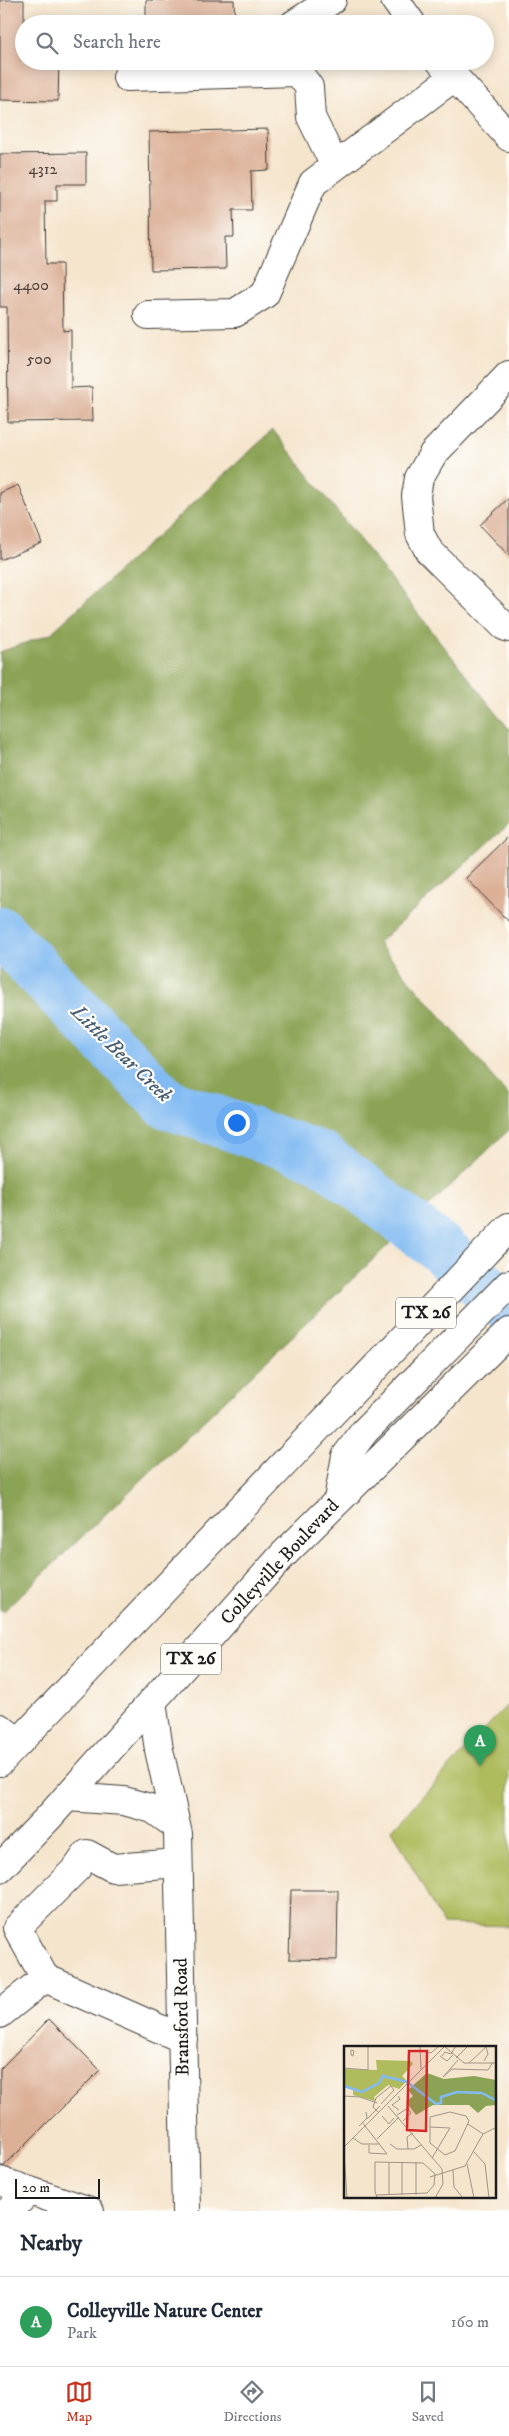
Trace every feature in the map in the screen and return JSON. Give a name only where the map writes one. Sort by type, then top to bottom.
[{"type":"main road","points":[[395,0],[406,15]]},
{"type":"main road","points":[[127,77],[244,70]]},
{"type":"main road","points":[[296,70],[309,87],[312,117],[334,166]]},
{"type":"main road","points":[[148,315],[235,313],[265,294],[313,183],[446,70]]},
{"type":"main road","points":[[448,70],[509,137]]},
{"type":"main road","points":[[509,375],[433,454],[419,478],[416,496],[420,534],[429,551],[504,626],[509,628]]},
{"type":"main road","name":"TX 26","points":[[0,1762],[10,1735],[344,1399],[509,1227]]},
{"type":"main road","points":[[338,1500],[346,1456],[364,1432],[509,1284]]},
{"type":"main road","name":"Colleyville Boulevard","points":[[0,1868],[67,1797],[282,1556],[509,1332]]},
{"type":"main road","name":"Bransford Road","points":[[152,1702],[156,1733],[174,1824],[178,1834],[186,2211]]},
{"type":"main road","points":[[67,1797],[124,1802],[153,1809],[174,1824]]},
{"type":"main road","points":[[178,1863],[113,1868],[87,1854],[77,1868],[17,1928],[45,1978],[183,2039]]},
{"type":"main road","points":[[0,2014],[45,1978]]},
{"type":"main road","points":[[0,2181],[90,2211]]},
{"type":"main road","points":[[9,2211],[29,2190]]},
{"type":"green space","points":[[273,430],[509,729],[509,824],[378,943],[509,1096],[509,1130],[4,1611],[0,1610],[0,652],[50,634]]},
{"type":"green space","points":[[509,1703],[509,1926],[443,1924],[392,1829]]},
{"type":"building","points":[[0,0],[24,0],[24,15],[15,15],[15,70],[59,70],[58,101],[0,100]]},
{"type":"building","points":[[146,0],[234,0],[235,15],[146,15]]},
{"type":"building","points":[[268,129],[269,170],[251,171],[252,210],[233,210],[234,237],[225,237],[226,269],[151,270],[149,132]]},
{"type":"building","points":[[86,153],[86,184],[57,184],[57,201],[45,201],[46,264],[62,264],[63,331],[71,330],[71,388],[92,387],[93,421],[8,422],[7,307],[0,307],[0,154]]},
{"type":"building","points":[[18,485],[42,543],[0,560],[0,493]]},
{"type":"building","points":[[509,498],[509,556],[480,525]]},
{"type":"building","points":[[509,836],[509,922],[466,878]]},
{"type":"building","points":[[291,1890],[338,1890],[337,1960],[289,1959]]},
{"type":"building","points":[[49,2019],[100,2070],[4,2166],[0,2166],[0,2069]]},
{"type":"waterway","name":"Little Bear Creek","points":[[0,932],[166,1103],[321,1157],[439,1247],[509,1308]]},
{"type":"place","name":"Colleyville Nature Center","points":[[480,1766]]}]
